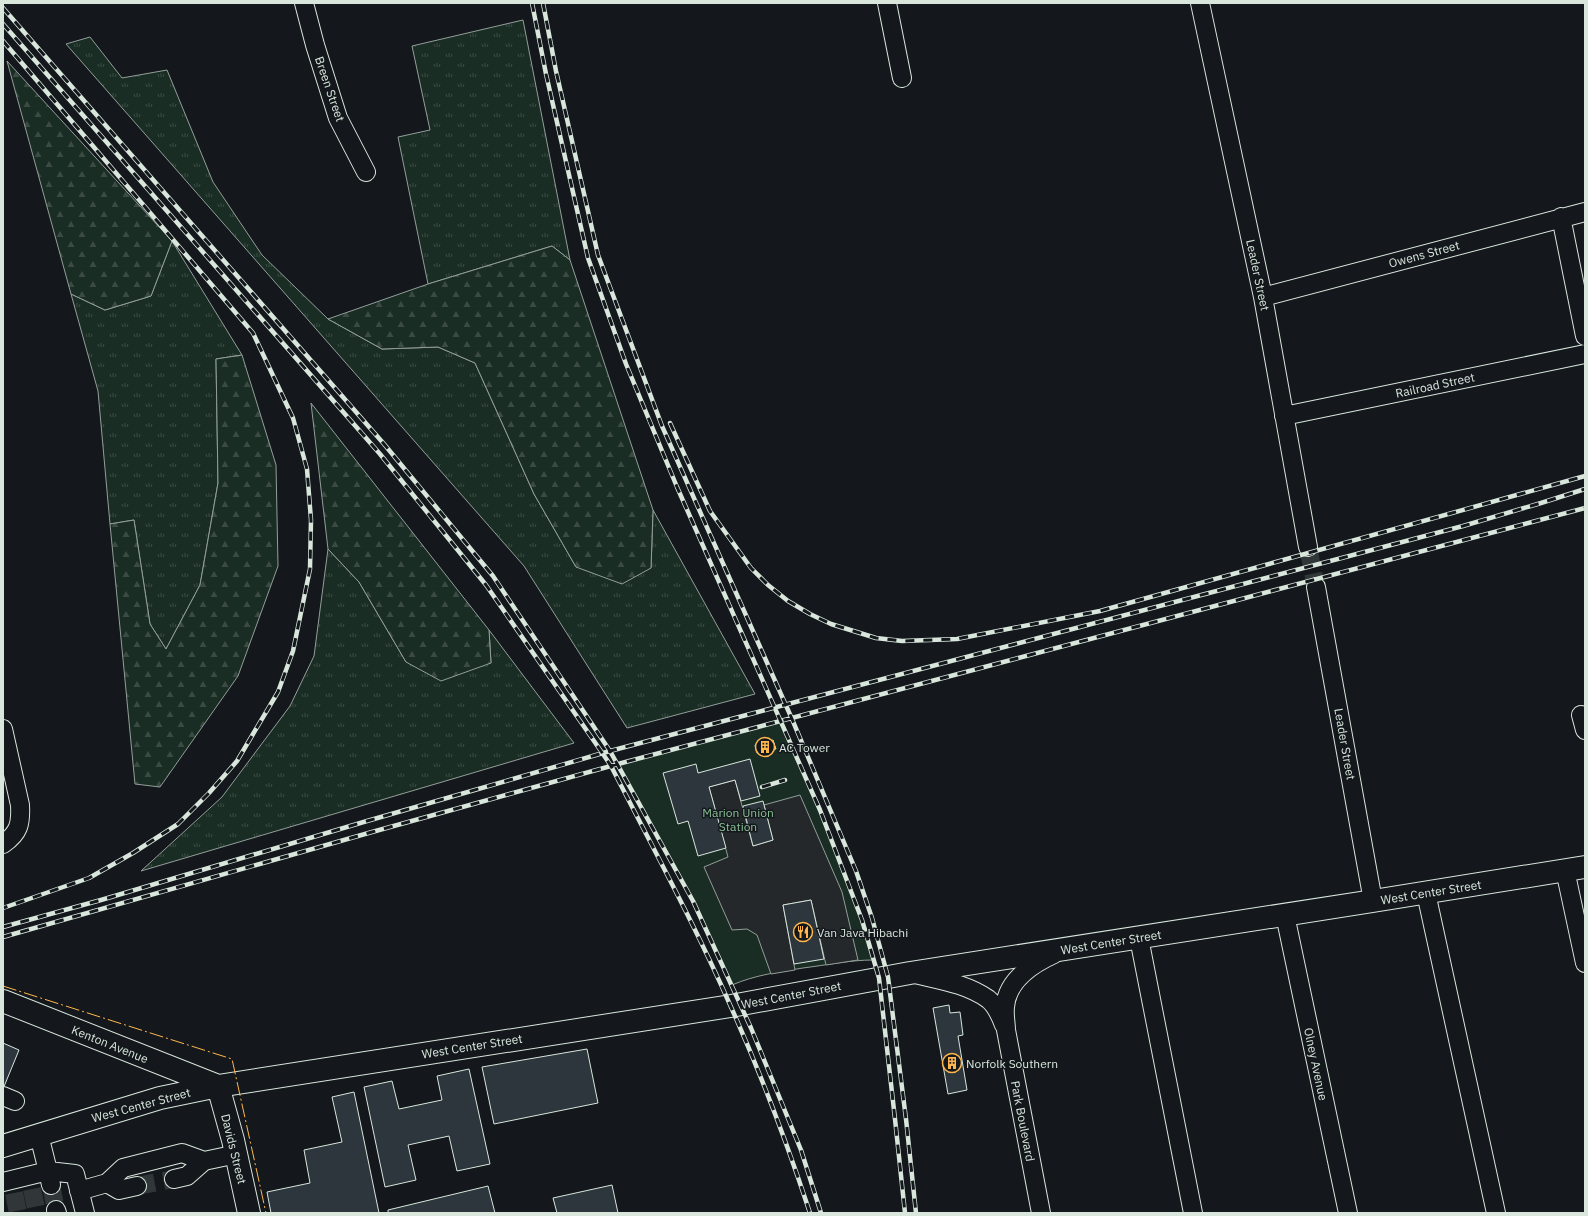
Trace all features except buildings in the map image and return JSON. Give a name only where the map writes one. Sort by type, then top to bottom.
[{"type":"main road","name":"West Center Street","points":[[3,1146],[160,1098],[218,1086],[736,1005],[910,973],[1426,893],[1575,868]]},
{"type":"main road","name":"Kenton Avenue","points":[[4,1003],[218,1086]]},
{"type":"main road","name":"Davids Street","points":[[218,1086],[236,1154],[249,1213]]},
{"type":"street","name":"Breen Street","points":[[304,3],[338,118],[366,172]]},
{"type":"street","points":[[887,3],[902,78]]},
{"type":"street","name":"Leader Street","points":[[1200,3],[1263,297],[1308,547]]},
{"type":"street","name":"Owens Street","points":[[1263,297],[1561,217],[1585,212]]},
{"type":"street","points":[[1561,217],[1585,336]]},
{"type":"street","name":"Railroad Street","points":[[1284,416],[1585,354]]},
{"type":"street","name":"Leader Street","points":[[1316,588],[1373,901]]},
{"type":"street","points":[[3,729],[20,805],[18,830],[3,844]]},
{"type":"street","points":[[1575,868],[1585,963]]},
{"type":"street","points":[[1426,893],[1496,1213]]},
{"type":"street","name":"Olney Avenue","points":[[1285,915],[1348,1213]]},
{"type":"street","points":[[1139,938],[1193,1213]]},
{"type":"street","name":"Park Boulevard","points":[[1041,1213],[1006,1030],[1005,1007],[1012,988],[1026,970],[1038,961],[1062,950]]},
{"type":"street","name":"Park Boulevard","points":[[910,973],[972,990],[989,1000],[1000,1014],[1006,1030]]},
{"type":"street","points":[[39,1135],[49,1178]]},
{"type":"street","points":[[79,1191],[107,1183],[123,1168],[182,1153],[204,1161]]},
{"type":"street","points":[[174,1179],[188,1176],[204,1161],[236,1154]]},
{"type":"street","points":[[9,1185],[75,1174],[85,1213]]},
{"type":"street","points":[[107,1183],[119,1190],[137,1186]]},
{"type":"green space","points":[[523,20],[570,260],[552,246],[428,284],[398,137],[430,130],[412,46]]},
{"type":"green space","points":[[90,37],[122,78],[167,70],[213,182],[262,255],[328,319],[382,349],[438,347],[475,363],[534,494],[576,567],[651,568],[653,510],[755,694],[627,728],[524,566],[66,44]]},
{"type":"green space","points":[[7,61],[172,241],[151,296],[105,310],[71,294]]},
{"type":"green space","points":[[172,241],[242,355],[216,359],[218,483],[200,585],[166,649],[150,624],[134,520],[110,524],[98,391],[71,294],[105,310],[151,296]]},
{"type":"green space","points":[[552,246],[570,260],[653,510],[651,568],[622,584],[576,567],[534,494],[475,363],[438,347],[382,349],[328,319],[428,284]]},
{"type":"green space","points":[[242,355],[276,465],[278,566],[238,676],[160,787],[135,784],[110,524],[134,520],[150,624],[166,649],[200,585],[218,483],[216,359]]},
{"type":"green space","points":[[311,403],[489,630],[491,663],[441,681],[406,662],[359,582],[328,549]]},
{"type":"green space","points":[[328,549],[359,582],[406,662],[491,663],[489,630],[574,743],[141,871],[222,797],[290,706],[314,656]]},
{"type":"green space","name":"Marion Union Station","points":[[782,721],[844,869],[873,960],[847,962],[776,972],[758,976],[732,985],[693,901],[618,764]]},
{"type":"shaded area","points":[[735,780],[753,846],[773,840],[764,805],[800,795],[842,892],[858,960],[826,965],[811,900],[783,905],[795,970],[771,974],[757,935],[747,929],[732,930],[704,867],[728,857],[709,787]]},
{"type":"tunnel","points":[[1308,547],[1316,587]]},
{"type":"tunnel","points":[[137,1186],[174,1179]]},
{"type":"tunnel","points":[[51,1185],[56,1210]]},
{"type":"tunnel","points":[[32,1189],[37,1213]]},
{"type":"tunnel","points":[[14,1193],[18,1213]]},
{"type":"railway","points":[[532,3],[546,74],[588,258],[626,364],[677,487],[820,810],[862,920],[879,978],[905,1213]]},
{"type":"railway","points":[[543,3],[556,71],[598,255],[662,426],[792,719],[856,871],[872,918],[888,977],[916,1213]]},
{"type":"railway","points":[[3,8],[384,444],[493,576],[610,751],[693,901],[751,1028],[801,1150],[821,1213]]},
{"type":"railway","points":[[3,24],[380,454],[486,585],[603,754],[611,766],[673,886],[731,1007],[773,1109],[810,1213]]},
{"type":"railway","points":[[3,41],[253,333],[293,418],[307,469],[311,520],[310,569],[293,651],[278,692],[237,761],[209,793],[178,824],[133,853],[89,878],[3,908]]},
{"type":"railway","points":[[670,423],[710,511],[751,568],[768,585],[788,601],[831,624],[876,638],[902,641],[957,639],[1100,611],[1585,476]]},
{"type":"railway","points":[[3,927],[101,900],[610,751],[1463,526],[1585,489]]},
{"type":"railway","points":[[3,937],[618,764],[1585,508]]},
{"type":"railway","points":[[762,787],[785,780]]},
{"type":"power","points":[[3,986],[232,1059],[266,1213]]},
{"type":"place","name":"AC Tower","points":[[765,747]]},
{"type":"place","name":"Van Java Hibachi","points":[[803,932]]},
{"type":"place","name":"Norfolk Southern","points":[[952,1063]]}]
